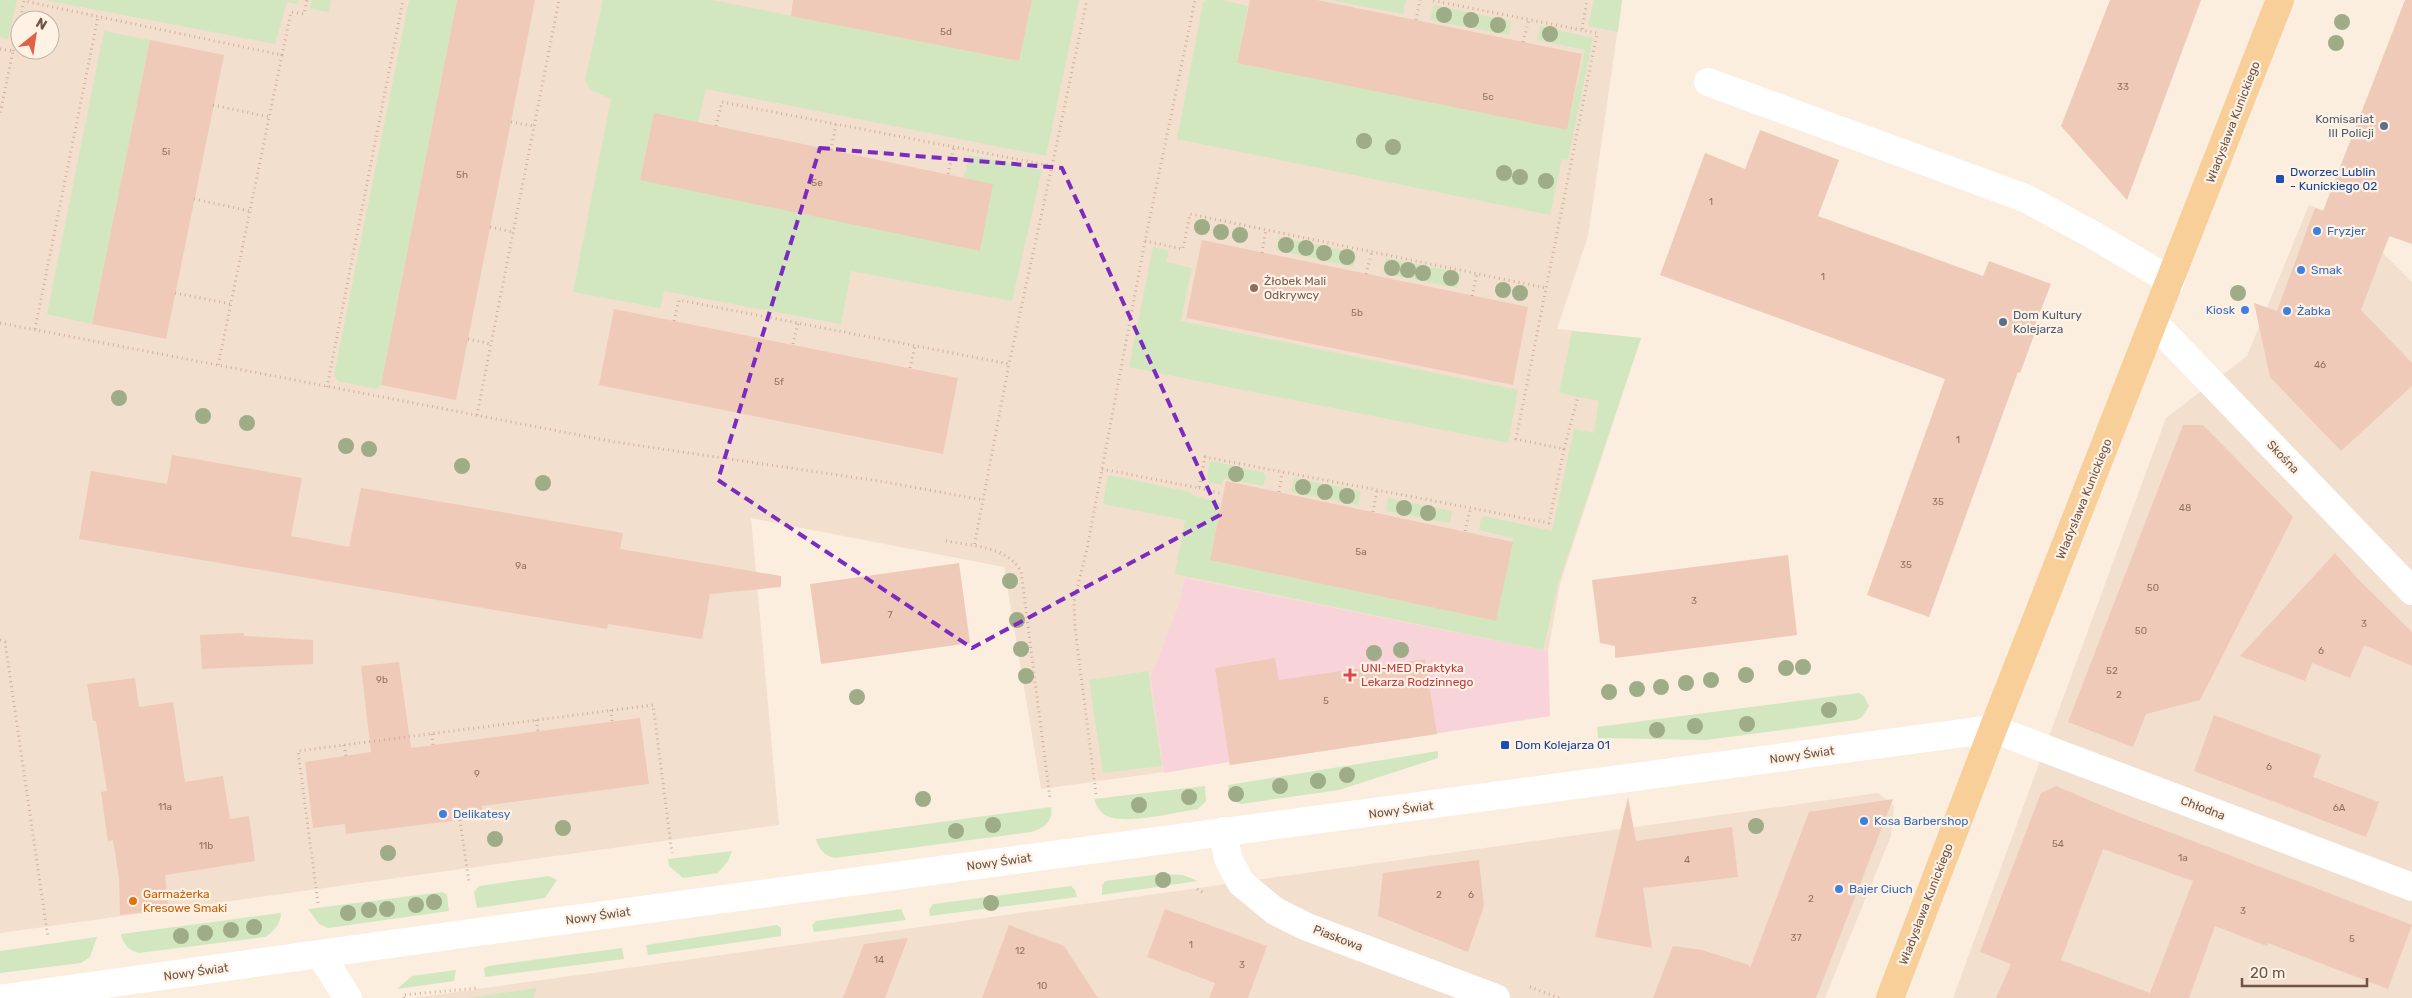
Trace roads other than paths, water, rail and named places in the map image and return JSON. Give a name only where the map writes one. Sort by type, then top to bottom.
[{"type":"main road","name":"Władysława Kunickiego","points":[[1890,998],[1993,729],[2171,281],[2280,0]]},
{"type":"street","points":[[1708,82],[2025,198],[2095,236],[2171,281]]},
{"type":"street","name":"Skośna","points":[[2154,323],[2412,591]]},
{"type":"street","name":"Nowy Świat","points":[[5,998],[1222,831],[1315,821],[1993,729]]},
{"type":"street","name":"Chłodna","points":[[1993,729],[2412,887]]},
{"type":"street","name":"Piaskowa","points":[[1222,831],[1228,858],[1241,883],[1275,912],[1307,927],[1496,998]]},
{"type":"street","points":[[320,954],[348,998]]},
{"type":"place","name":"Komisariat III Policji","points":[[2384,126]]},
{"type":"place","name":"Dworzec Lublin - Kunickiego 02","points":[[2280,179]]},
{"type":"place","name":"Fryzjer","points":[[2317,231]]},
{"type":"place","name":"Smak","points":[[2301,270]]},
{"type":"place","name":"Żłobek Mali Odkrywcy","points":[[1254,288]]},
{"type":"place","name":"Kiosk","points":[[2245,310]]},
{"type":"place","name":"Żabka","points":[[2287,311]]},
{"type":"place","name":"Dom Kultury Kolejarza","points":[[2003,322]]},
{"type":"place","name":"UNI-MED Praktyka Lekarza Rodzinnego","points":[[1350,675]]},
{"type":"place","name":"Dom Kolejarza 01","points":[[1505,745]]},
{"type":"place","name":"Delikatesy","points":[[443,814]]},
{"type":"place","name":"Kosa Barbershop","points":[[1864,821]]},
{"type":"place","name":"Bajer Ciuch","points":[[1839,889]]},
{"type":"place","name":"Garmażerka Kresowe Smaki","points":[[133,901]]}]
